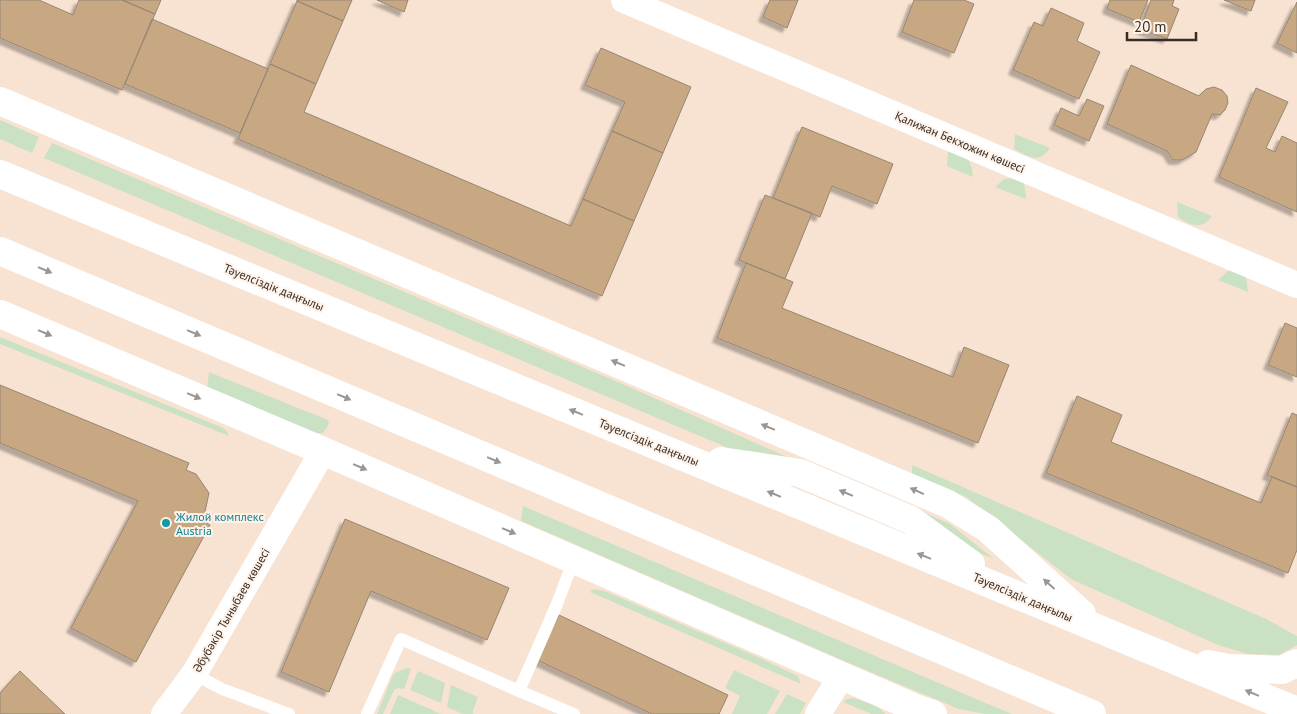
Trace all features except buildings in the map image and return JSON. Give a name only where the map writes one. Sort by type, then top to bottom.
[{"type":"main road","points":[[0,101],[948,504],[988,529],[1098,628]]},
{"type":"main road","name":"Тәуелсіздік даңғылы","points":[[0,174],[1297,711]]},
{"type":"main road","points":[[0,251],[1092,714]]},
{"type":"main road","points":[[0,314],[574,559],[918,709],[934,714]]},
{"type":"main road","points":[[1165,656],[1228,668],[1282,670],[1297,663]]},
{"type":"street","name":"Қалижан Бекхожин көшесі","points":[[624,0],[1297,285]]},
{"type":"street","name":"Әбубәкір Тыныбаев көшесі","points":[[164,714],[194,674],[323,451]]},
{"type":"street","points":[[818,714],[842,675]]},
{"type":"lane","points":[[519,691],[557,604],[574,559]]},
{"type":"lane","points":[[367,714],[401,639],[574,714]]},
{"type":"lane","points":[[194,674],[222,689],[289,714]]},
{"type":"green space","points":[[0,120],[39,137],[32,153],[0,139]]},
{"type":"green space","points":[[1015,134],[1050,148],[1042,156],[1033,158],[1014,149]]},
{"type":"green space","points":[[52,143],[618,382],[812,468],[747,456],[44,158]]},
{"type":"green space","points":[[948,150],[963,156],[969,161],[973,177],[947,166]]},
{"type":"green space","points":[[1016,178],[1024,182],[1026,199],[995,187],[1004,179]]},
{"type":"green space","points":[[1177,202],[1212,216],[1200,225],[1187,223],[1178,217]]},
{"type":"green space","points":[[1234,270],[1246,276],[1248,292],[1218,280],[1228,271]]},
{"type":"green space","points":[[0,337],[221,427],[226,430],[229,436],[0,344]]},
{"type":"green space","points":[[209,372],[328,420],[329,424],[323,433],[309,433],[207,389]]},
{"type":"green space","points":[[912,465],[1266,619],[1297,636],[1297,645],[1279,655],[1248,654],[1218,645],[1071,579],[966,497],[912,474]]},
{"type":"green space","points":[[523,506],[1012,714],[985,714],[959,709],[849,663],[521,521]]},
{"type":"green space","points":[[909,506],[950,524],[994,559],[961,545]]},
{"type":"green space","points":[[594,589],[607,592],[760,658],[798,676],[801,684],[590,592]]},
{"type":"green space","points":[[407,668],[411,669],[404,689],[398,688],[394,690],[383,714],[377,714],[393,675]]},
{"type":"green space","points":[[734,670],[780,691],[767,714],[732,714],[740,696],[725,688]]},
{"type":"green space","points":[[418,671],[445,683],[441,703],[410,690]]},
{"type":"green space","points":[[451,685],[478,697],[472,713],[474,714],[463,714],[447,707]]},
{"type":"green space","points":[[787,694],[806,703],[800,714],[775,714]]},
{"type":"green space","points":[[398,695],[441,714],[390,714]]},
{"type":"green space","points":[[854,698],[875,706],[885,714],[872,714],[843,702]]},
{"type":"place","name":"Жилой комплекс Austria","points":[[166,523]]}]
